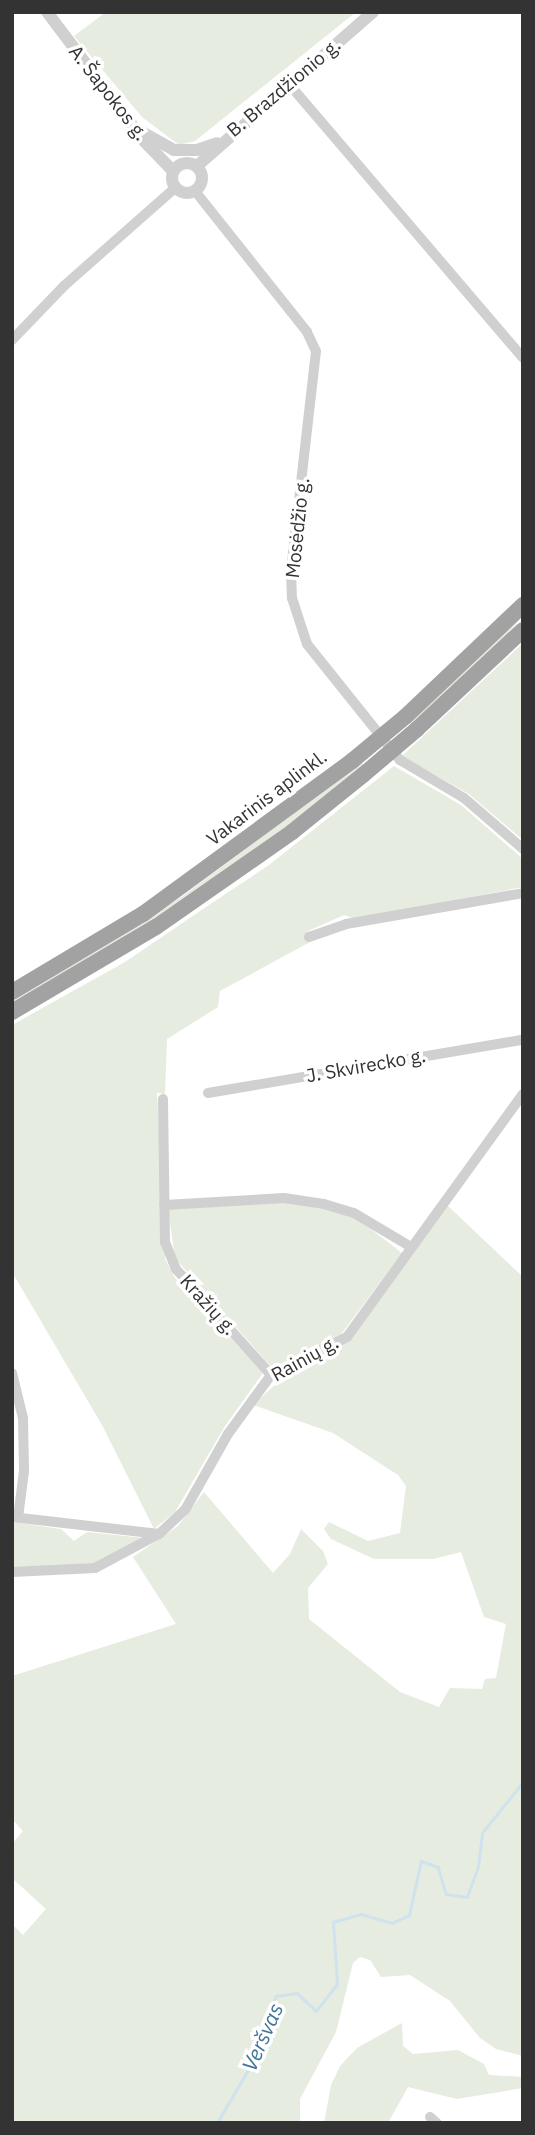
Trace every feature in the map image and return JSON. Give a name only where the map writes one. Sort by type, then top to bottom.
[{"type":"highway","name":"Vakarinis aplinkl.","points":[[12,992],[144,914],[352,761],[405,717],[522,605]]},
{"type":"highway","name":"Vakarinis aplinkl.","points":[[12,1012],[156,928],[292,832],[416,730],[523,630]]},
{"type":"street","name":"A. Šapokos g.","points":[[47,12],[137,129],[173,171]]},
{"type":"street","name":"B. Brazdžionio g.","points":[[197,166],[222,141],[373,12]]},
{"type":"street","points":[[289,84],[523,358]]},
{"type":"street","points":[[137,129],[174,150],[197,150],[222,141]]},
{"type":"street","points":[[186,163],[197,166],[202,177],[195,191],[182,192],[175,188],[173,171],[186,163]]},
{"type":"street","points":[[12,340],[65,285],[175,188]]},
{"type":"street","name":"Mosėdžio g.","points":[[195,191],[307,332],[316,351],[291,571],[292,598],[307,644],[400,760],[464,798],[523,849]]},
{"type":"street","points":[[309,937],[346,924],[523,893]]},
{"type":"street","name":"J. Skvirecko g.","points":[[208,1093],[523,1040]]},
{"type":"street","name":"Rainių g.","points":[[12,1573],[95,1568],[159,1534],[185,1510],[228,1434],[271,1375],[347,1337],[523,1094]]},
{"type":"street","name":"Kražių g.","points":[[163,1099],[165,1242],[176,1269],[271,1375]]},
{"type":"street","points":[[164,1205],[284,1199],[324,1203],[354,1213],[411,1247]]},
{"type":"street","points":[[12,1373],[23,1418],[24,1471],[15,1517],[159,1534]]},
{"type":"shaded area","points":[[106,12],[356,12],[195,141],[179,145],[142,117],[74,36]]},
{"type":"shaded area","points":[[523,616],[491,653],[412,725],[409,722]]},
{"type":"shaded area","points":[[523,643],[523,840],[469,794],[402,756]]},
{"type":"shaded area","points":[[362,762],[364,766],[281,831],[183,902],[12,1004],[12,999],[180,898]]},
{"type":"shaded area","points":[[394,766],[461,805],[523,859],[523,887],[355,919],[344,915],[308,931],[310,942],[220,991],[218,1007],[167,1039],[165,1094],[157,1093],[165,1259],[175,1278],[263,1373],[225,1426],[175,1512],[154,1529],[102,1425],[12,1272],[12,1025],[125,962],[269,865]]},
{"type":"shaded area","points":[[283,1201],[321,1206],[359,1220],[402,1253],[339,1337],[273,1369],[175,1258],[168,1209]]},
{"type":"shaded area","points":[[447,1205],[523,1277],[523,2056],[496,2049],[480,2038],[450,2001],[410,1975],[381,1977],[370,1960],[360,1957],[353,1963],[336,2032],[300,2099],[300,2123],[12,2123],[12,1924],[23,1935],[46,1909],[12,1878],[12,1844],[23,1831],[12,1819],[12,1676],[176,1624],[133,1557],[178,1526],[204,1492],[273,1573],[290,1554],[301,1529],[323,1551],[328,1564],[308,1588],[309,1619],[400,1692],[439,1707],[450,1688],[482,1689],[485,1679],[496,1678],[506,1624],[484,1617],[461,1552],[433,1559],[374,1559],[331,1539],[324,1529],[329,1522],[368,1541],[400,1533],[406,1486],[398,1475],[333,1433],[253,1405],[288,1373],[344,1343]]},
{"type":"shaded area","points":[[12,1522],[61,1529],[74,1541],[87,1532],[144,1538],[99,1563],[12,1569]]},
{"type":"shaded area","points":[[402,2023],[403,2046],[413,2054],[458,2050],[484,2064],[489,2075],[523,2077],[523,2088],[457,2099],[408,2087],[388,2123],[324,2123],[331,2085],[340,2066],[357,2048]]},
{"type":"waterway","name":"Veršvas","points":[[217,2123],[248,2070],[276,1996],[297,1993],[316,2011],[337,1984],[333,1922],[361,1914],[392,1923],[409,1915],[421,1861],[438,1867],[446,1894],[467,1897],[478,1867],[482,1833],[523,1782]]}]
